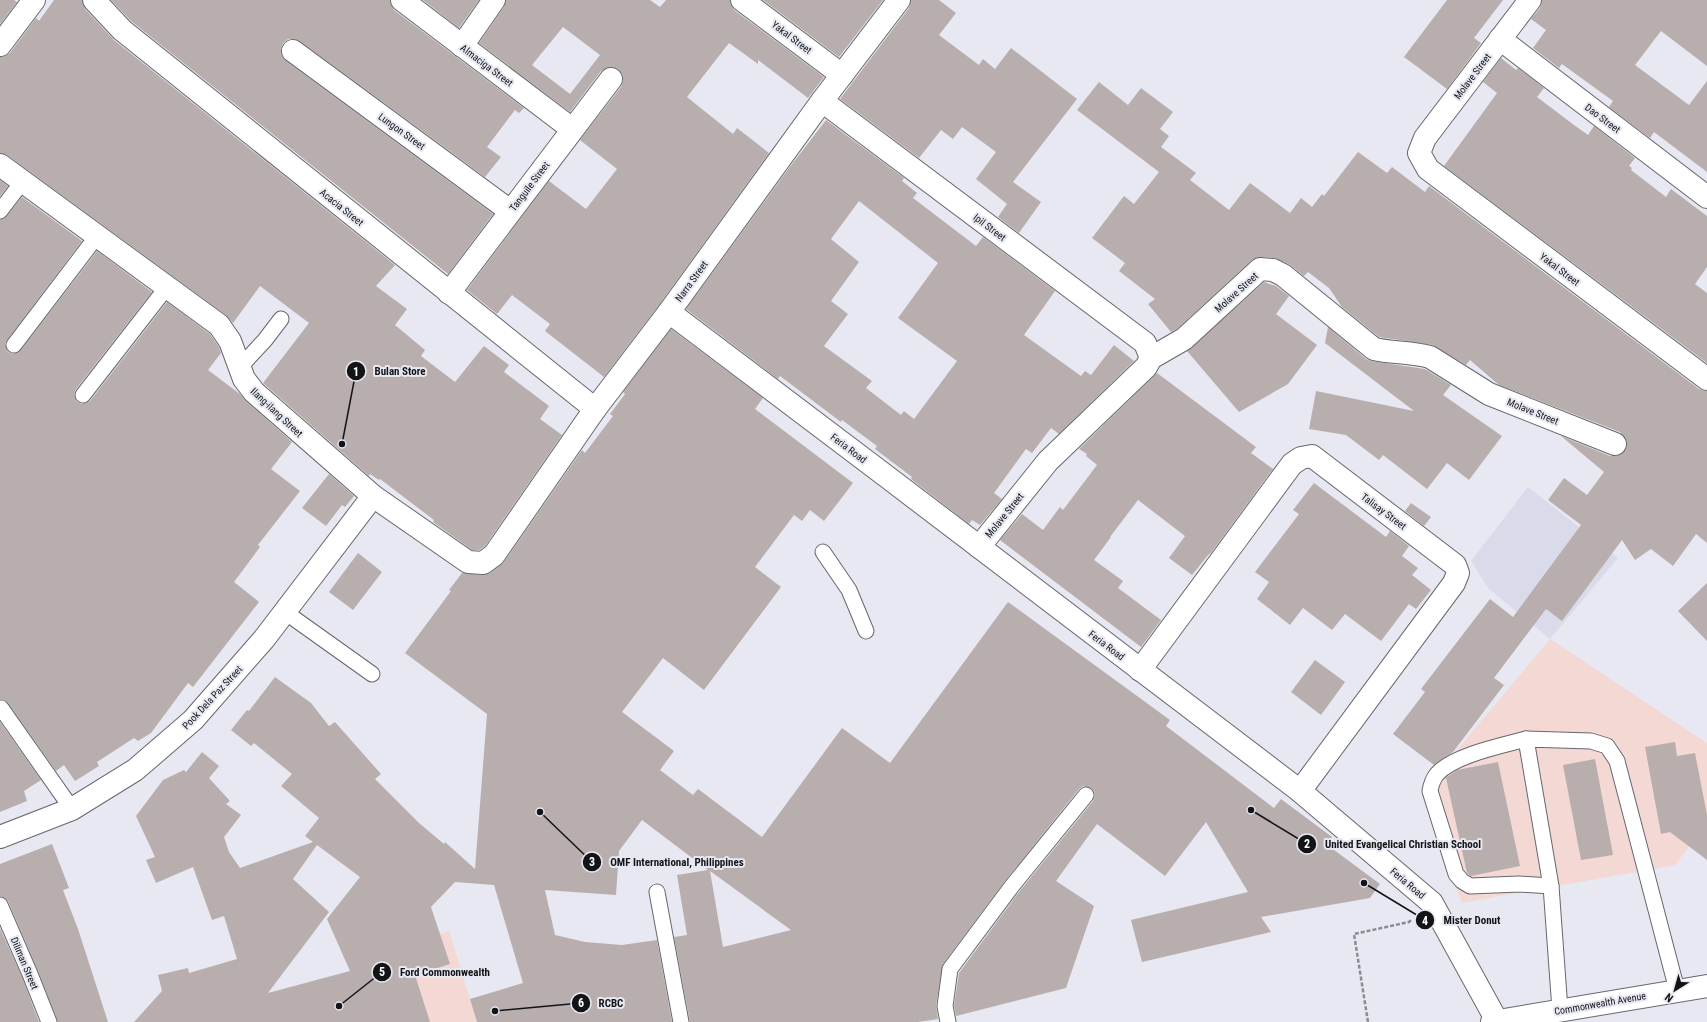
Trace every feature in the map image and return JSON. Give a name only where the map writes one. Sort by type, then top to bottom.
[{"type":"street","points":[[0,45],[34,0]]},
{"type":"street","name":"Acacia Street","points":[[94,0],[122,30],[595,409]]},
{"type":"street","name":"Almaciga Street","points":[[402,0],[572,128]]},
{"type":"street","points":[[462,46],[494,0]]},
{"type":"street","name":"Yakal Street","points":[[742,0],[842,75]]},
{"type":"street","name":"Narra Street","points":[[483,563],[494,555],[595,409],[669,312],[822,101],[899,0]]},
{"type":"street","name":"Molave Street","points":[[1419,153],[1425,138],[1530,0]]},
{"type":"street","name":"Dao Street","points":[[1500,39],[1707,197]]},
{"type":"street","name":"Lungon Street","points":[[293,50],[510,211]]},
{"type":"street","name":"Tanguile Street","points":[[449,293],[572,128],[611,79]]},
{"type":"street","name":"Ipil Street","points":[[822,101],[1145,343],[1151,358]]},
{"type":"street","name":"Yakal Street","points":[[1419,153],[1428,169],[1707,379]]},
{"type":"street","name":"Ilang-ilang Street","points":[[0,165],[226,333],[244,379],[254,392],[373,496],[468,562],[483,563]]},
{"type":"street","name":"Molave Street","points":[[978,546],[1048,461],[1146,367],[1151,358],[1184,339],[1260,269],[1273,270],[1283,275],[1374,349],[1386,352],[1420,354],[1430,357],[1489,394],[1615,444]]},
{"type":"street","name":"Feria Road","points":[[669,312],[1300,791],[1432,903],[1495,1022]]},
{"type":"street","name":"Talisay Street","points":[[1140,670],[1292,464],[1302,458],[1312,456],[1455,565],[1458,573],[1454,583],[1300,791]]},
{"type":"street","name":"Pook Dela Paz Street","points":[[0,836],[72,809],[135,770],[192,720],[264,639],[373,496]]},
{"type":"street","name":"Commonwealth Avenue","points":[[1495,1022],[1707,986]]},
{"type":"lane","points":[[0,211],[23,181]]},
{"type":"lane","points":[[14,345],[97,236]]},
{"type":"lane","points":[[83,395],[167,288]]},
{"type":"lane","points":[[239,368],[265,340],[281,319]]},
{"type":"lane","points":[[822,552],[849,590],[866,631]]},
{"type":"lane","points":[[285,612],[372,674]]},
{"type":"lane","points":[[1,708],[72,809]]},
{"type":"lane","points":[[1526,739],[1551,886],[1560,1010]]},
{"type":"lane","points":[[1551,886],[1519,884],[1470,886],[1462,881],[1456,874],[1430,791],[1432,782],[1437,774],[1454,760],[1526,739],[1591,741],[1607,746],[1617,761],[1677,990]]},
{"type":"lane","points":[[948,1022],[945,1006],[950,969],[1012,886],[1086,795]]},
{"type":"lane","points":[[656,892],[682,1022]]},
{"type":"lane","name":"Diliman Street","points":[[0,905],[30,974],[48,1022]]},
{"type":"path","points":[[1368,1022],[1354,934],[1409,922]]},
{"type":"shaded area","points":[[1528,487],[1618,558],[1550,639],[1488,588],[1471,561]]},
{"type":"shaded area","points":[[1550,639],[1707,743],[1707,823],[1675,865],[1462,903],[1421,793]]},
{"type":"shaded area","points":[[449,931],[477,1022],[407,1022],[385,953]]},
{"type":"building","points":[[0,0],[14,0],[17,2],[0,24]]},
{"type":"building","points":[[54,0],[82,0],[85,9],[114,40],[395,265],[376,286],[407,309],[395,325],[425,350],[421,356],[455,382],[484,346],[509,365],[504,372],[549,406],[540,419],[562,435],[485,546],[479,550],[472,550],[433,522],[434,520],[380,479],[379,480],[370,474],[369,476],[263,383],[309,323],[260,286],[233,323],[226,315],[7,155],[0,153],[0,57],[10,53],[36,18],[39,21]]},
{"type":"building","points":[[111,0],[390,0],[394,10],[524,108],[519,113],[515,110],[487,147],[501,157],[485,177],[300,41],[288,39],[283,43],[281,49],[282,56],[286,61],[493,214],[448,274],[131,21]]},
{"type":"building","points":[[423,0],[479,0],[459,28]]},
{"type":"building","points":[[506,0],[650,0],[660,7],[666,0],[730,0],[734,10],[824,77],[808,98],[758,60],[758,64],[729,43],[687,97],[733,134],[737,128],[769,153],[659,305],[604,377],[545,331],[550,324],[512,295],[497,314],[467,290],[549,181],[586,209],[617,169],[580,140],[621,87],[623,80],[622,74],[618,69],[613,67],[606,68],[601,71],[570,112],[479,43],[504,7]],"holes":[[[563,27],[600,55],[570,94],[532,65]]]},
{"type":"building","points":[[763,0],[883,0],[839,57]]},
{"type":"building","points":[[911,0],[939,0],[956,13],[939,35],[979,65],[983,59],[995,69],[1011,48],[1077,99],[1013,182],[1041,202],[1019,233],[998,217],[1007,204],[976,179],[996,152],[962,127],[953,139],[941,130],[919,158],[840,99],[909,8]]},
{"type":"building","points":[[1447,0],[1503,0],[1474,38],[1481,43],[1447,89],[1404,57]]},
{"type":"building","points":[[1542,0],[1707,0],[1707,66],[1661,31],[1635,65],[1689,105],[1707,81],[1707,172],[1654,132],[1650,138],[1609,107],[1613,101],[1562,64],[1559,68],[1533,48],[1546,30],[1531,19],[1540,8]]},
{"type":"building","points":[[1501,58],[1516,70],[1518,68],[1544,88],[1537,97],[1574,125],[1588,135],[1594,126],[1635,158],[1629,166],[1632,168],[1631,170],[1666,197],[1671,189],[1707,216],[1707,267],[1695,284],[1707,293],[1707,363],[1444,166],[1497,93],[1483,82]]},
{"type":"building","points":[[1099,82],[1128,105],[1141,88],[1173,112],[1160,129],[1169,136],[1161,147],[1196,173],[1190,180],[1229,210],[1250,183],[1290,213],[1301,198],[1312,207],[1322,194],[1324,196],[1358,152],[1387,173],[1392,167],[1425,192],[1429,186],[1699,389],[1707,391],[1707,543],[1696,534],[1673,566],[1651,549],[1635,560],[1622,540],[1562,621],[1546,609],[1494,678],[1504,685],[1453,752],[1434,765],[1393,734],[1425,692],[1421,689],[1490,599],[1513,617],[1581,525],[1548,500],[1564,478],[1587,495],[1604,472],[1561,436],[1610,456],[1622,454],[1626,449],[1627,443],[1625,437],[1620,432],[1499,385],[1470,360],[1466,365],[1433,345],[1379,337],[1342,307],[1329,288],[1308,272],[1304,276],[1289,264],[1274,258],[1261,257],[1252,260],[1177,329],[1171,332],[1148,304],[1155,299],[1119,271],[1125,263],[1092,238],[1124,196],[1134,204],[1159,172],[1077,110]]},
{"type":"building","points":[[826,120],[904,178],[902,181],[917,193],[913,198],[976,246],[983,237],[1055,291],[1024,335],[1081,376],[1085,371],[1091,375],[1114,345],[1134,361],[1059,434],[1051,428],[1032,453],[1026,449],[994,493],[1002,499],[980,525],[972,520],[969,524],[875,449],[877,446],[842,420],[841,422],[780,376],[778,379],[686,309]],"holes":[[[859,201],[938,263],[898,318],[957,361],[914,419],[904,411],[901,415],[866,388],[872,381],[824,346],[848,314],[831,301],[859,262],[831,239]]]},
{"type":"building","points":[[0,180],[8,186],[0,196]]},
{"type":"building","points":[[22,197],[82,241],[7,340],[5,344],[8,352],[13,354],[21,350],[97,251],[152,292],[76,389],[74,394],[77,402],[82,404],[90,401],[167,302],[210,334],[219,347],[221,353],[208,370],[240,394],[292,442],[271,469],[300,491],[258,545],[260,547],[234,582],[259,602],[193,687],[188,683],[151,733],[138,741],[134,738],[97,762],[99,766],[75,781],[64,765],[56,771],[8,703],[0,699],[0,220],[7,216]]},
{"type":"building","points":[[1264,282],[1276,286],[1289,296],[1276,314],[1317,345],[1288,384],[1239,412],[1187,351]]},
{"type":"building","points":[[1328,327],[1366,359],[1425,369],[1451,385],[1443,395],[1502,436],[1469,480],[1447,463],[1427,489],[1383,455],[1379,460],[1346,435],[1309,429],[1316,391],[1414,411],[1325,343]]},
{"type":"building","points":[[671,329],[763,398],[755,409],[853,483],[824,521],[810,510],[802,521],[794,515],[755,567],[781,587],[704,690],[663,658],[622,712],[674,751],[660,770],[693,795],[698,789],[762,837],[842,728],[890,763],[1008,602],[1170,720],[1166,726],[1274,808],[1281,799],[1332,837],[1326,844],[1380,884],[1370,898],[1261,917],[1271,932],[1142,962],[1131,920],[1248,892],[1206,822],[1165,876],[1097,824],[1056,881],[1094,906],[1066,988],[956,1016],[954,1006],[959,973],[1019,892],[1093,801],[1095,796],[1094,791],[1091,788],[1083,786],[1005,881],[943,964],[936,1005],[938,1019],[918,1022],[690,1022],[674,937],[687,935],[677,875],[708,870],[642,820],[619,851],[616,895],[545,890],[555,935],[585,942],[622,945],[657,940],[672,1022],[477,1022],[470,999],[523,983],[494,885],[455,882],[431,907],[450,964],[415,975],[430,1022],[134,1022],[162,991],[158,975],[188,968],[189,973],[237,959],[224,916],[212,920],[193,867],[156,883],[146,860],[155,857],[136,816],[163,780],[184,770],[186,772],[202,752],[219,766],[209,778],[230,801],[226,804],[241,815],[224,837],[229,852],[240,868],[313,842],[305,836],[319,818],[281,786],[292,774],[254,743],[251,746],[231,730],[247,710],[249,711],[275,677],[311,703],[329,726],[335,722],[381,774],[375,779],[419,823],[444,844],[445,842],[475,869],[487,714],[405,653],[451,591],[449,590],[462,573],[483,575],[490,573],[504,562],[582,450],[585,453],[613,416],[610,414],[625,394],[623,392]],"holes":[[[317,845],[360,877],[327,919],[350,971],[268,993],[329,912],[293,879]],[[710,871],[791,930],[723,947]]]},
{"type":"building","points":[[1157,373],[1256,447],[1251,453],[1273,469],[1210,554],[1192,575],[1169,558],[1185,536],[1138,500],[1110,537],[1094,560],[1123,581],[1118,588],[1161,620],[1141,647],[1000,540],[1022,514],[1043,530],[1060,507],[1063,510],[1097,465],[1086,456],[1087,454],[1079,449]]},
{"type":"building","points":[[329,474],[354,496],[345,507],[342,505],[326,526],[302,508]]},
{"type":"building","points":[[1314,483],[1386,537],[1390,531],[1409,546],[1402,556],[1418,568],[1412,575],[1431,590],[1416,609],[1409,604],[1381,641],[1345,614],[1332,630],[1303,608],[1290,625],[1257,599],[1269,582],[1255,572],[1299,514],[1293,510]]},
{"type":"building","points":[[1411,503],[1431,517],[1424,526],[1405,511]]},
{"type":"building","points":[[358,553],[382,572],[353,610],[329,592]]},
{"type":"building","points":[[1707,583],[1707,641],[1678,611]]},
{"type":"building","points":[[1315,660],[1345,682],[1321,715],[1291,692]]},
{"type":"building","points":[[0,722],[41,780],[24,791],[27,801],[0,812]]},
{"type":"building","points":[[1675,742],[1677,756],[1695,753],[1707,815],[1707,860],[1670,832],[1661,834],[1645,747]]},
{"type":"building","points":[[1595,759],[1613,855],[1581,860],[1563,765]]},
{"type":"building","points":[[1498,762],[1520,866],[1471,876],[1467,873],[1446,778],[1457,770]]},
{"type":"building","points":[[52,844],[69,888],[63,890],[78,929],[108,1022],[58,1022],[8,901],[0,896],[0,864]]},
{"type":"building","points":[[0,928],[22,977],[39,1022],[0,1022]]},
{"type":"place","name":"Bulan Store","points":[[342,444]]},
{"type":"place","name":"United Evangelical Christian School","points":[[1251,810]]},
{"type":"place","name":"OMF International, Philippines","points":[[540,812]]},
{"type":"place","name":"Mister Donut","points":[[1364,883]]},
{"type":"place","name":"Ford Commonwealth","points":[[339,1006]]},
{"type":"place","name":"RCBC","points":[[495,1011]]}]
